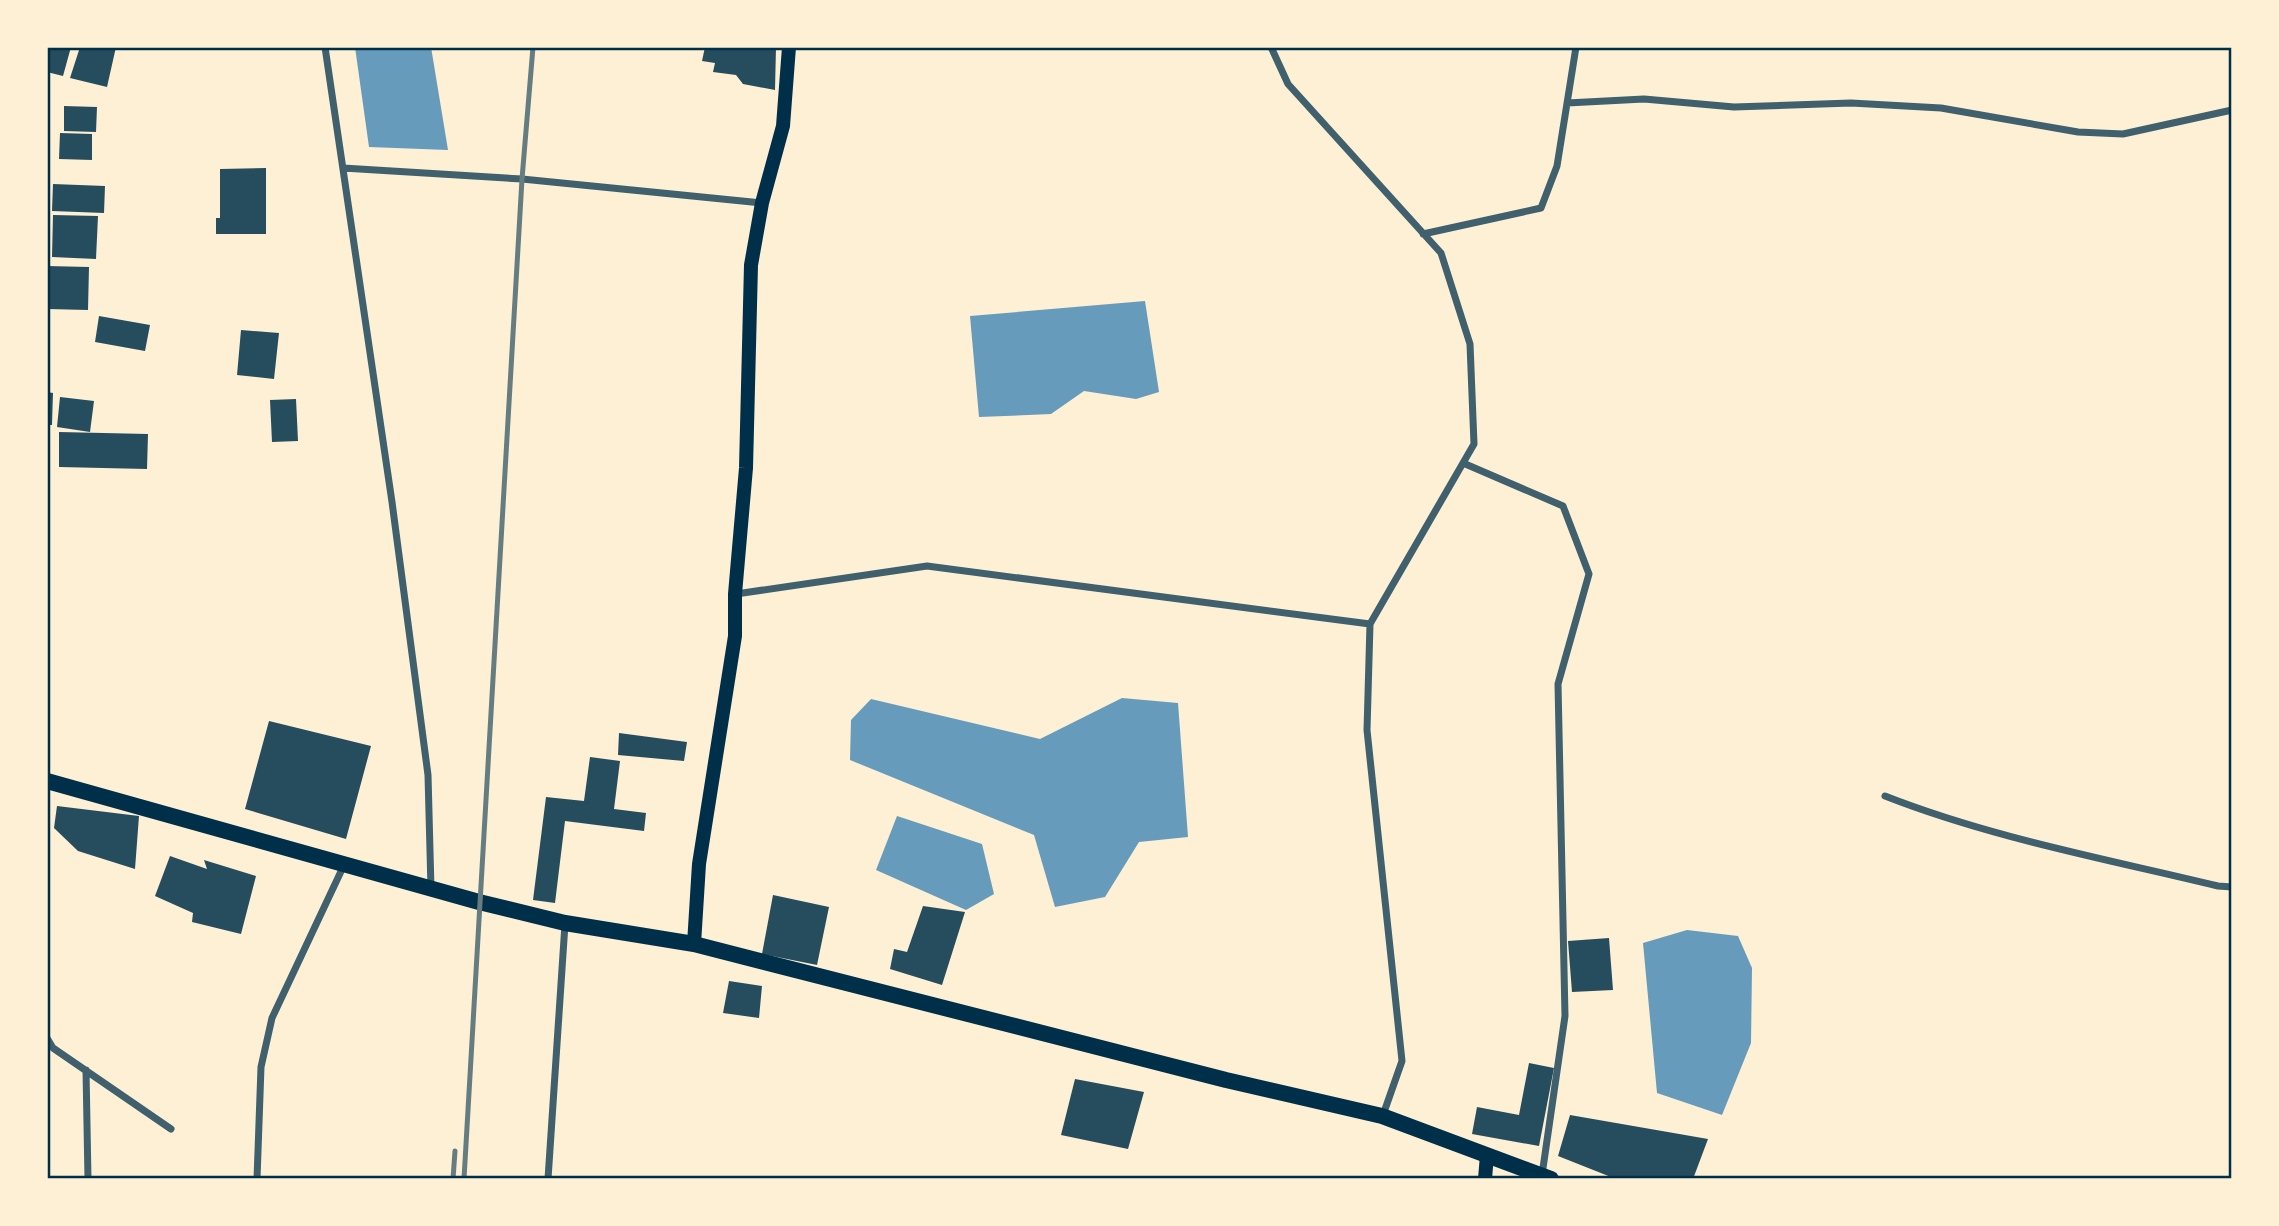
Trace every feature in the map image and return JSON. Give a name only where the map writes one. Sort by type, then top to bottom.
[{"type":"main road","points":[[694,944],[699,864],[736,636],[735,594],[746,468],[751,265],[762,204],[783,126],[789,47]]},
{"type":"main road","points":[[47,781],[479,902],[565,923],[694,944],[1226,1080],[1382,1116],[1546,1177]]},
{"type":"main road","points":[[1485,1179],[1487,1155]]},
{"type":"street","points":[[325,47],[394,516],[428,775],[431,889]]},
{"type":"street","points":[[1271,47],[1288,84],[1441,253],[1471,344],[1474,444],[1370,624],[1367,730],[1402,1061],[1382,1116]]},
{"type":"street","points":[[1423,234],[1541,208],[1557,166],[1576,47]]},
{"type":"street","points":[[1567,103],[1644,99],[1734,107],[1851,103],[1941,108],[2078,132],[2123,134],[2232,110]]},
{"type":"street","points":[[343,168],[522,179],[762,204]]},
{"type":"street","points":[[1463,464],[1563,506],[1589,574],[1558,684],[1564,1016],[1546,1177]]},
{"type":"street","points":[[735,594],[927,566],[1370,624]]},
{"type":"street","points":[[1885,796],[1922,810],[2041,844],[2232,887]]},
{"type":"street","points":[[257,1179],[261,1067],[272,1018],[345,864]]},
{"type":"street","points":[[548,1179],[565,923]]},
{"type":"street","points":[[47,1038],[53,1048],[172,1129]]},
{"type":"street","points":[[86,1070],[88,1179]]},
{"type":"water","points":[[355,47],[431,47],[448,150],[369,147]]},
{"type":"water","points":[[1145,301],[1159,392],[1136,399],[1084,391],[1051,414],[979,417],[970,316]]},
{"type":"water","points":[[1122,698],[1178,703],[1188,837],[1139,842],[1105,897],[1055,907],[1034,835],[850,760],[851,720],[871,699],[1040,739]]},
{"type":"water","points":[[897,816],[982,844],[994,894],[966,910],[876,870]]},
{"type":"water","points":[[1687,930],[1738,936],[1752,968],[1751,1043],[1722,1115],[1657,1093],[1643,943]]},
{"type":"building","points":[[47,47],[71,47],[63,76],[47,72]]},
{"type":"building","points":[[80,47],[116,47],[107,87],[70,78]]},
{"type":"building","points":[[705,47],[776,47],[775,90],[743,84],[736,75],[713,72],[715,63],[702,61]]},
{"type":"building","points":[[64,106],[97,107],[96,132],[64,131]]},
{"type":"building","points":[[60,133],[92,134],[92,160],[59,159]]},
{"type":"building","points":[[266,168],[266,234],[216,234],[216,218],[220,218],[220,169]]},
{"type":"building","points":[[53,184],[105,186],[104,213],[52,211]]},
{"type":"building","points":[[53,215],[98,216],[96,259],[52,257]]},
{"type":"building","points":[[47,266],[89,267],[88,310],[47,309]]},
{"type":"building","points":[[99,316],[150,325],[145,351],[95,342]]},
{"type":"building","points":[[241,330],[279,333],[274,379],[237,375]]},
{"type":"building","points":[[47,392],[53,393],[52,425],[47,425]]},
{"type":"building","points":[[60,397],[94,401],[90,432],[57,427]]},
{"type":"building","points":[[296,399],[298,441],[272,442],[270,400]]},
{"type":"building","points":[[59,432],[148,434],[147,469],[59,467]]},
{"type":"building","points":[[269,721],[371,746],[346,839],[245,809]]},
{"type":"building","points":[[619,733],[687,742],[684,761],[618,755]]},
{"type":"building","points":[[590,757],[620,761],[614,809],[646,813],[644,831],[565,821],[555,903],[533,900],[546,797],[584,801]]},
{"type":"building","points":[[57,806],[139,816],[135,869],[78,851],[54,828]]},
{"type":"building","points":[[170,856],[207,869],[204,860],[256,876],[241,934],[192,922],[193,913],[155,896]]},
{"type":"building","points":[[773,895],[829,907],[817,965],[762,954]]},
{"type":"building","points":[[923,906],[965,912],[942,985],[890,969],[894,949],[907,952]]},
{"type":"building","points":[[1609,938],[1613,990],[1572,992],[1568,941]]},
{"type":"building","points":[[729,981],[762,986],[759,1018],[723,1013]]},
{"type":"building","points":[[1529,1063],[1554,1068],[1539,1146],[1472,1134],[1477,1107],[1519,1115]]},
{"type":"building","points":[[1075,1079],[1144,1092],[1128,1149],[1061,1135]]},
{"type":"building","points":[[1570,1115],[1708,1139],[1693,1179],[1616,1179],[1558,1156]]},
{"type":"railway","points":[[464,1179],[522,179],[533,47]]},
{"type":"railway","points":[[453,1179],[455,1151]]}]
